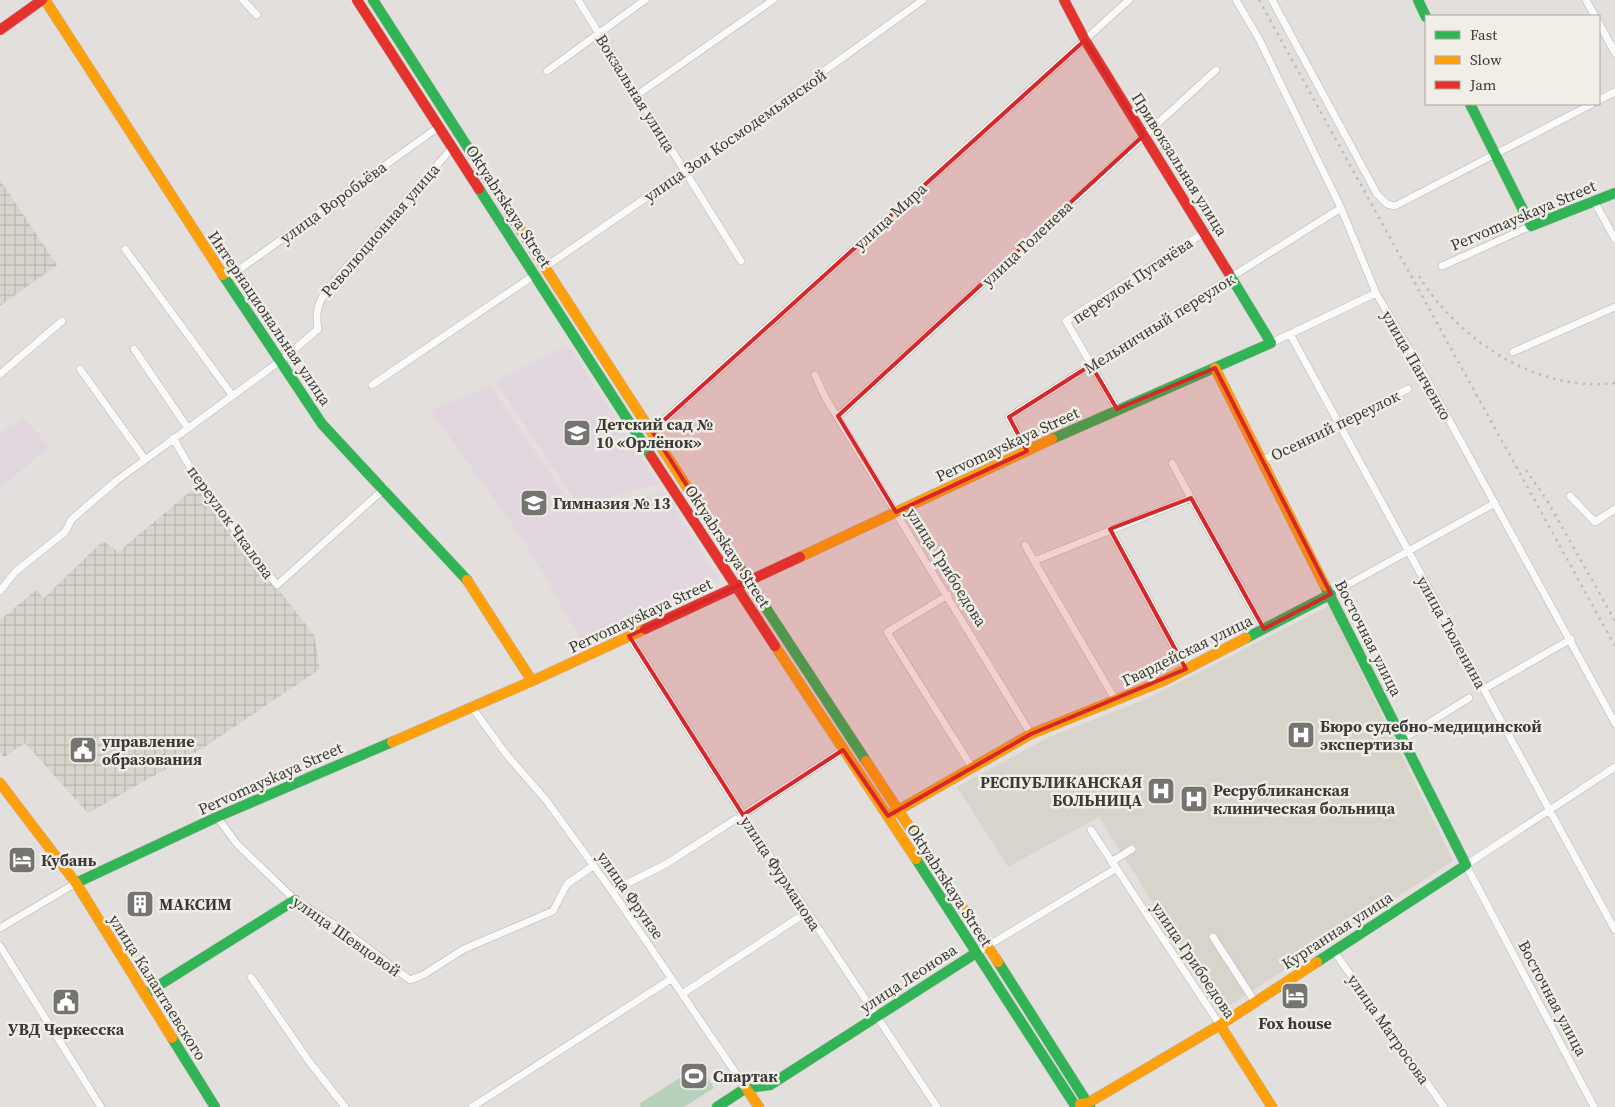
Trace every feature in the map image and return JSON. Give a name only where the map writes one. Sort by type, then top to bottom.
[{"type":"street","points":[[0,30],[43,0]]},
{"type":"street","name":"Интернациональная улица","points":[[43,0],[278,361],[322,424],[385,488],[470,582],[532,681]]},
{"type":"street","points":[[243,0],[257,15]]},
{"type":"street","name":"Oktyabrskaya Street","points":[[357,0],[536,274],[735,587],[888,816],[1073,1106]]},
{"type":"street","name":"Oktyabrskaya Street","points":[[373,0],[748,581],[900,809],[1089,1105]]},
{"type":"street","name":"Вокзальная улица","points":[[578,0],[684,172],[742,261]]},
{"type":"street","points":[[547,71],[645,0]]},
{"type":"street","points":[[637,95],[773,0]]},
{"type":"street","name":"улица Зои Космодемьянской","points":[[545,267],[684,172],[923,0]]},
{"type":"street","name":"Привокзальная улица","points":[[1064,0],[1085,40],[1205,232],[1271,343]]},
{"type":"street","name":"улица Мира","points":[[652,431],[1129,0]]},
{"type":"street","name":"улица Панченко","points":[[1236,0],[1259,39],[1341,208],[1376,293],[1425,376],[1571,639],[1615,723]]},
{"type":"street","points":[[1272,0],[1377,194],[1387,204],[1395,206],[1590,105]]},
{"type":"street","points":[[1418,0],[1425,15]]},
{"type":"street","points":[[1586,0],[1594,15]]},
{"type":"street","points":[[1600,25],[1615,53]]},
{"type":"street","name":"улица Голенева","points":[[838,416],[1216,70]]},
{"type":"street","points":[[1600,100],[1615,92]]},
{"type":"street","points":[[1470,105],[1531,226]]},
{"type":"street","name":"улица Воробьёва","points":[[226,279],[440,126]]},
{"type":"street","name":"Революционная улица","points":[[0,591],[16,572],[65,532],[72,519],[144,458],[287,356],[318,329],[316,312],[320,300],[328,288],[453,147]]},
{"type":"street","name":"Pervomayskaya Street","points":[[1442,266],[1531,226],[1615,193]]},
{"type":"street","points":[[1594,201],[1615,239]]},
{"type":"street","name":"Мельничный переулок","points":[[1027,452],[1009,417],[1341,208]]},
{"type":"street","name":"переулок Пугачёва","points":[[1117,409],[1066,321],[1205,232]]},
{"type":"street","points":[[125,249],[232,395]]},
{"type":"street","points":[[372,385],[536,274]]},
{"type":"street","name":"Pervomayskaya Street","points":[[0,928],[76,884],[217,817],[532,681],[1117,409],[1271,343],[1376,293]]},
{"type":"street","points":[[1513,352],[1615,307]]},
{"type":"street","points":[[0,374],[62,321]]},
{"type":"street","name":"улица Тюленина","points":[[1290,334],[1615,930]]},
{"type":"street","points":[[134,349],[187,427]]},
{"type":"street","name":"Восточная улица","points":[[1215,368],[1466,864],[1594,1107]]},
{"type":"street","points":[[80,369],[144,458]]},
{"type":"street","name":"улица Грибоедова","points":[[815,375],[825,397],[948,595],[1031,734]]},
{"type":"street","name":"Осенний переулок","points":[[1263,460],[1339,421],[1408,389]]},
{"type":"street","name":"переулок Чкалова","points":[[173,438],[197,479],[277,585],[385,488]]},
{"type":"street","points":[[1172,463],[1264,629]]},
{"type":"street","points":[[1570,496],[1595,522],[1615,509]]},
{"type":"street","points":[[1034,560],[1191,498]]},
{"type":"street","name":"Гвардейская улица","points":[[888,816],[1031,734],[1116,701],[1186,669],[1408,553],[1495,503]]},
{"type":"street","points":[[1110,529],[1186,669]]},
{"type":"street","points":[[1025,545],[1116,701]]},
{"type":"street","points":[[948,595],[887,632],[974,768]]},
{"type":"street","name":"улица Фурманова","points":[[629,636],[743,815],[936,1107]]},
{"type":"street","points":[[1484,689],[1571,639]]},
{"type":"street","points":[[1403,739],[1469,698]]},
{"type":"street","name":"улица Фрунзе","points":[[471,706],[506,754],[546,800],[592,866],[612,891],[759,1107]]},
{"type":"street","points":[[612,891],[666,864],[844,750]]},
{"type":"street","name":"Курганная улица","points":[[1073,1106],[1089,1105],[1220,1025],[1615,767]]},
{"type":"street","name":"улица Калантаевского","points":[[0,783],[76,884],[215,1107]]},
{"type":"street","name":"улица Шевцовой","points":[[217,817],[237,844],[295,900],[348,933],[410,980],[423,975],[464,949],[553,911],[567,884],[592,866]]},
{"type":"street","name":"улица Грибоедова","points":[[1091,830],[1272,1107]]},
{"type":"street","points":[[1111,862],[1132,849]]},
{"type":"street","name":"улица Леонова","points":[[717,1107],[746,1088],[770,1085],[988,945],[1115,869]]},
{"type":"street","points":[[144,994],[295,900]]},
{"type":"street","points":[[682,994],[807,912]]},
{"type":"street","points":[[1213,937],[1255,1002]]},
{"type":"street","points":[[0,946],[101,1107]]},
{"type":"street","name":"улица Матросова","points":[[1333,950],[1444,1107]]},
{"type":"street","points":[[251,978],[308,1060],[345,1107]]},
{"type":"street","points":[[472,1107],[671,979]]},
{"type":"highlighted area","points":[[1085,40],[1144,135],[838,416],[896,512],[1027,451],[1009,417],[1091,365],[1117,409],[1215,368],[1331,594],[1264,629],[1191,498],[1110,529],[1186,669],[1031,734],[888,816],[843,750],[743,815],[629,636],[748,581],[652,431]]},
{"type":"shaded area","points":[[0,180],[57,265],[0,306]]},
{"type":"shaded area","name":"Детский сад № 10 «Орлёнок»","points":[[568,345],[658,484],[579,506],[495,381]]},
{"type":"shaded area","name":"Гимназия № 13","points":[[491,386],[577,514],[664,492],[719,580],[582,641],[524,541],[431,411]]},
{"type":"shaded area","points":[[24,419],[49,446],[0,489],[0,432]]},
{"type":"shaded area","points":[[197,486],[314,635],[320,669],[203,748],[88,813],[25,743],[4,757],[0,752],[0,620],[36,590],[44,598],[103,541],[118,552]]},
{"type":"shaded area","name":"Ресрубликанская клиническая больница","points":[[1329,606],[1453,861],[1221,1011],[1099,817],[1008,867],[957,787],[1049,737],[1146,699]]},
{"type":"green space","name":"Спартак","points":[[700,1065],[714,1088],[684,1107],[641,1107],[639,1104]]},
{"type":"railway","points":[[1259,0],[1615,646]]},
{"type":"railway","points":[[1419,276],[1435,299],[1455,321],[1478,341],[1503,357],[1529,370],[1557,379],[1586,384],[1615,383]]},
{"type":"railway","points":[[1526,470],[1548,502],[1615,621]]},
{"type":"traffic: fast","points":[[373,0],[517,224]]},
{"type":"traffic: fast","points":[[1418,0],[1425,15]]},
{"type":"traffic: fast","points":[[1470,105],[1531,226],[1615,193]]},
{"type":"traffic: fast","points":[[479,189],[651,456]]},
{"type":"traffic: fast","points":[[1052,439],[1271,343],[1228,272]]},
{"type":"traffic: fast","points":[[223,275],[322,424],[467,580]]},
{"type":"traffic: fast","points":[[696,501],[866,761]]},
{"type":"traffic: fast","points":[[1317,962],[1466,865],[1325,586]]},
{"type":"traffic: fast","points":[[1246,638],[1331,594]]},
{"type":"traffic: fast","points":[[76,883],[217,817],[392,742]]},
{"type":"traffic: fast","points":[[916,859],[1076,1107]]},
{"type":"traffic: fast","points":[[145,994],[295,900]]},
{"type":"traffic: fast","points":[[717,1107],[746,1088],[770,1085],[976,953]]},
{"type":"traffic: fast","points":[[998,962],[1090,1107]]},
{"type":"traffic: fast","points":[[172,1038],[215,1107]]},
{"type":"traffic: slow","points":[[45,0],[223,275]]},
{"type":"traffic: slow","points":[[517,224],[696,501]]},
{"type":"traffic: slow","points":[[1215,368],[1325,586]]},
{"type":"traffic: slow","points":[[800,557],[1052,439]]},
{"type":"traffic: slow","points":[[467,580],[532,681]]},
{"type":"traffic: slow","points":[[392,742],[645,629]]},
{"type":"traffic: slow","points":[[888,816],[1031,734],[1163,681],[1246,638]]},
{"type":"traffic: slow","points":[[775,646],[916,859]]},
{"type":"traffic: slow","points":[[866,761],[998,962]]},
{"type":"traffic: slow","points":[[0,783],[76,883],[172,1038]]},
{"type":"traffic: slow","points":[[1080,1104],[1088,1103],[1220,1025],[1317,962]]},
{"type":"traffic: slow","points":[[1220,1025],[1272,1107]]},
{"type":"traffic: slow","points":[[746,1088],[759,1107]]},
{"type":"traffic: jam","points":[[0,30],[42,0]]},
{"type":"traffic: jam","points":[[357,0],[479,189]]},
{"type":"traffic: jam","points":[[1064,0],[1085,40],[1228,272]]},
{"type":"traffic: jam","points":[[651,456],[775,646]]},
{"type":"traffic: jam","points":[[645,629],[800,557]]},
{"type":"place","name":"Детский сад № 10 «Орлёнок»","points":[[577,433]]},
{"type":"place","name":"Гимназия № 13","points":[[534,503]]},
{"type":"place","name":"Бюро судебно-медицинской экспертизы","points":[[1301,735]]},
{"type":"place","name":"управление образования","points":[[83,750]]},
{"type":"place","name":"РЕСПУБЛИКАНСКАЯ БОЛЬНИЦА","points":[[1161,791]]},
{"type":"place","name":"Ресрубликанская клиническая больница","points":[[1194,799]]},
{"type":"place","name":"Кубань","points":[[22,860]]},
{"type":"place","name":"МАКСИМ","points":[[140,904]]},
{"type":"place","name":"Fox house","points":[[1295,996]]},
{"type":"place","name":"УВД Черкесска","points":[[66,1002]]},
{"type":"place","name":"Спартак","points":[[694,1076]]}]
